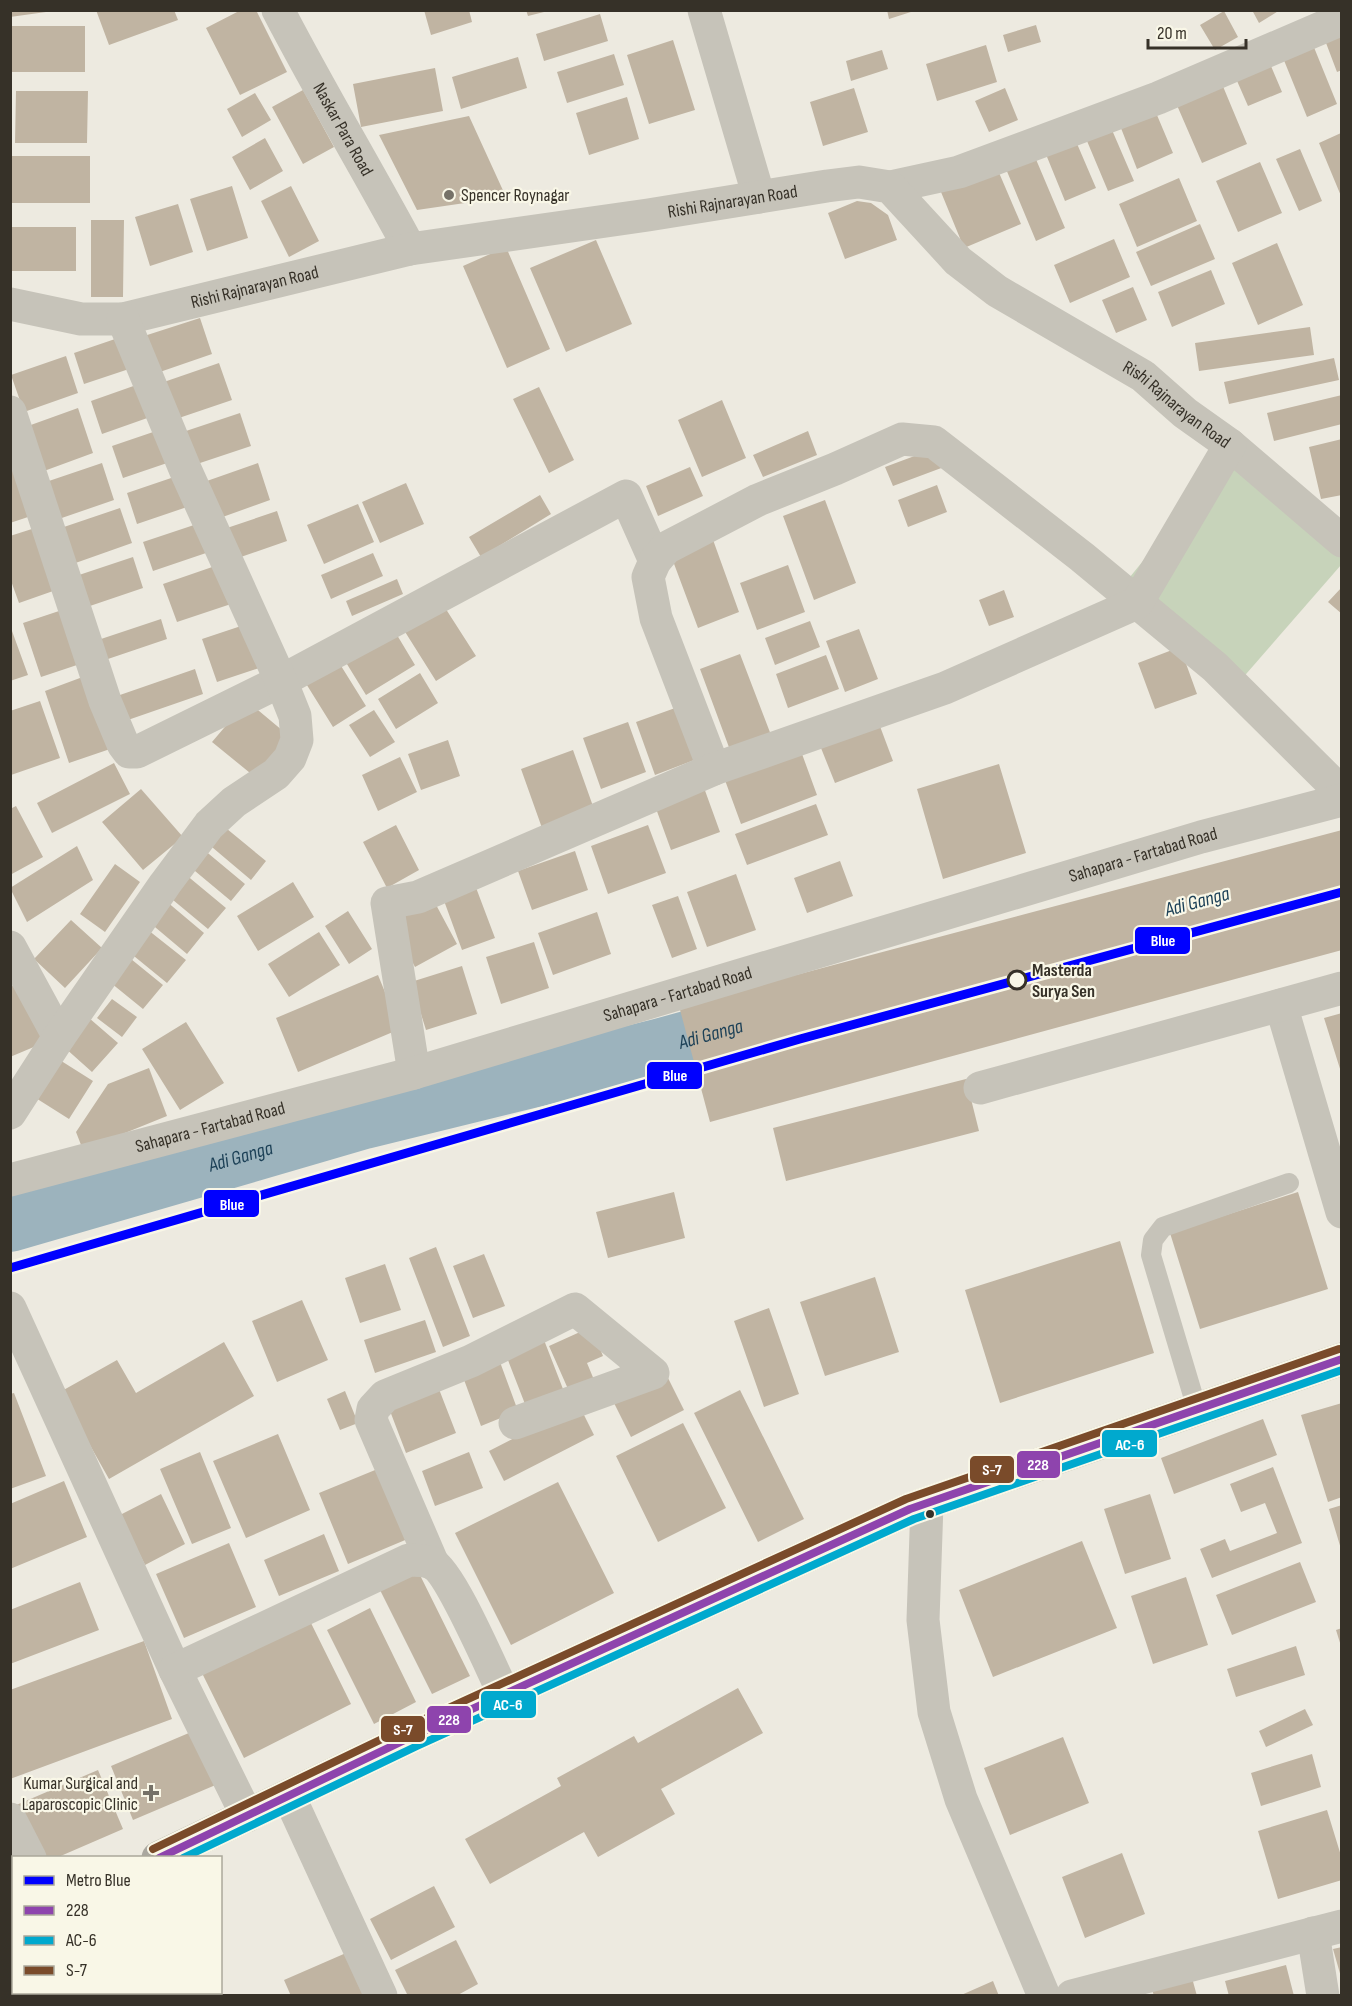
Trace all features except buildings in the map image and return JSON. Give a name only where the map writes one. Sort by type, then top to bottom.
[{"type":"main road","points":[[160,1856],[504,1694],[910,1509],[1341,1359]]},
{"type":"street","name":"Naskar Para Road","points":[[278,10],[410,249]]},
{"type":"street","points":[[704,10],[759,197]]},
{"type":"street","points":[[891,187],[959,172],[1158,98],[1341,19]]},
{"type":"street","name":"Rishi Rajnarayan Road","points":[[10,304],[81,319],[123,319],[410,249],[859,182],[891,187],[958,261],[997,291],[1143,376],[1185,413],[1230,446],[1341,541]]},
{"type":"street","points":[[10,1113],[58,1037],[209,825],[234,802],[276,774],[290,758],[297,740],[295,716],[281,681],[185,469],[123,319]]},
{"type":"street","points":[[10,412],[105,701],[123,744],[129,752],[137,752],[281,681],[626,496],[655,561]]},
{"type":"street","points":[[714,769],[656,618],[648,577],[655,561],[666,548],[758,500],[902,439],[934,442],[1073,550],[1215,667],[1341,793]]},
{"type":"street","points":[[414,1073],[387,903],[418,897],[714,769],[945,688],[1137,603],[1230,446]]},
{"type":"street","name":"Sahapara - Fartabad Road","points":[[10,1180],[414,1073],[1201,837],[1341,800]]},
{"type":"street","points":[[10,947],[58,1037]]},
{"type":"street","points":[[980,1088],[1341,988]]},
{"type":"street","points":[[1281,1005],[1341,1212]]},
{"type":"street","points":[[10,1308],[175,1670],[247,1816]]},
{"type":"street","points":[[504,1694],[450,1582],[433,1564],[371,1420],[373,1409],[385,1396],[471,1361],[575,1309],[653,1373],[515,1424]]},
{"type":"street","points":[[927,1503],[923,1620],[934,1712],[961,1799],[1044,1995]]},
{"type":"street","points":[[175,1670],[409,1560],[421,1560],[433,1564]]},
{"type":"street","points":[[289,1796],[381,1995]]},
{"type":"street","points":[[10,1819],[29,1856]]},
{"type":"street","points":[[1072,1995],[1327,1930],[1323,1995]]},
{"type":"lane","points":[[1197,1410],[1151,1255],[1153,1240],[1163,1227],[1289,1183]]},
{"type":"green space","points":[[1228,457],[1341,555],[1341,565],[1240,681],[1125,583]]},
{"type":"waterway","name":"Adi Ganga","points":[[10,1223],[364,1120],[658,1048],[767,1018]]},
{"type":"metro line","name":"Blue","points":[[10,1268],[800,1039],[1342,892]]},
{"type":"transit line","name":"S-7","points":[[153,1849],[409,1726],[906,1499],[1339,1349]]},
{"type":"transit line","name":"228","points":[[163,1856],[413,1736],[910,1509],[1342,1359]]},
{"type":"transit line","name":"AC-6","points":[[187,1856],[417,1746],[914,1519],[1342,1370]]},
{"type":"place","name":"Spencer Roynagar","points":[[449,195]]},
{"type":"place","name":"Masterda Surya Sen","points":[[1017,980]]},
{"type":"place","name":"Kumar Surgical and Laparoscopic Clinic","points":[[151,1793]]}]
